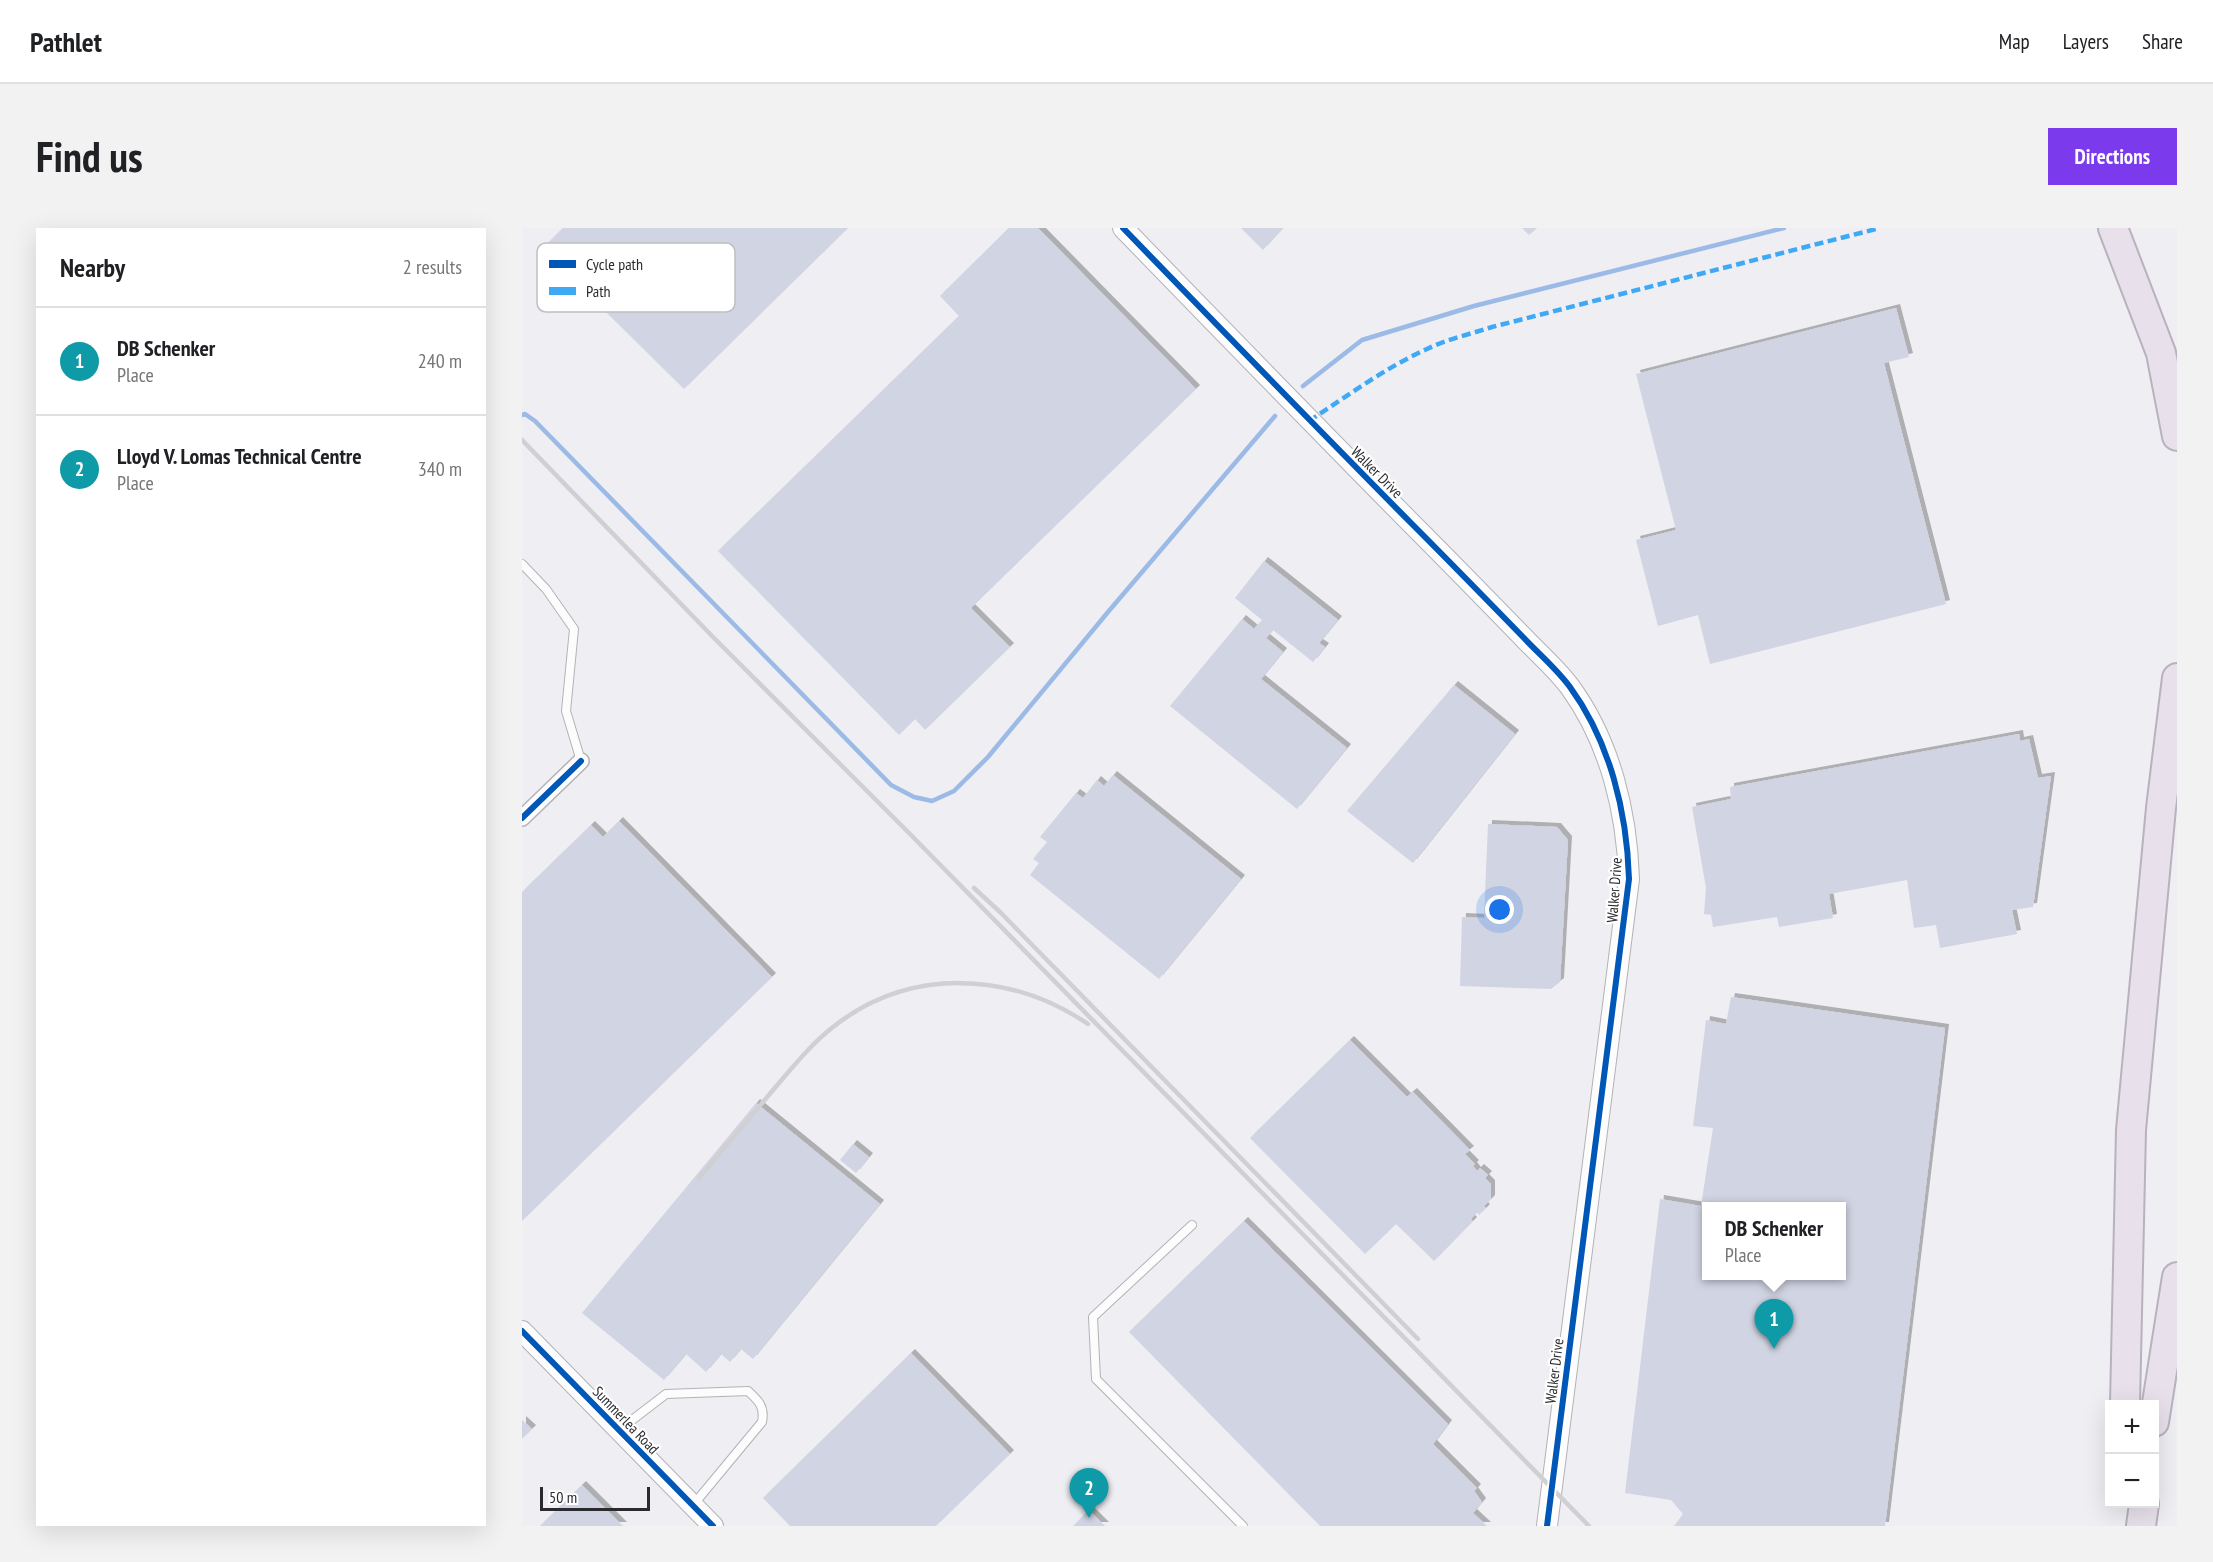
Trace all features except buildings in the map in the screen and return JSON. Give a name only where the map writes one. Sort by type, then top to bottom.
[{"type":"highway","points":[[2113,228],[2161,353],[2177,436]]},
{"type":"highway","points":[[2125,1400],[2131,1130],[2161,808],[2177,678]]},
{"type":"highway","points":[[2157,1400],[2177,1277]]},
{"type":"highway","points":[[2125,1508],[2125,1526]]},
{"type":"highway","points":[[2141,1526],[2143,1508]]},
{"type":"street","name":"Walker Drive","points":[[1123,228],[1309,421],[1481,593],[1569,686],[1591,722],[1614,780],[1625,823],[1629,879],[1546,1526]]},
{"type":"street","points":[[522,818],[582,760]]},
{"type":"street","name":"Summerlea Road","points":[[522,1331],[713,1526]]},
{"type":"lane","points":[[522,564],[546,589],[574,629],[566,711],[582,760]]},
{"type":"lane","points":[[1192,1225],[1093,1317],[1096,1379],[1243,1526]]},
{"type":"lane","points":[[619,1430],[666,1394],[748,1391],[761,1404],[764,1414],[762,1422],[693,1505]]},
{"type":"waterway","points":[[1303,386],[1362,340],[1474,306],[1784,228]]},
{"type":"waterway","points":[[522,415],[525,414],[535,421],[891,785],[914,797],[932,801],[954,791],[988,757],[1275,416]]},
{"type":"railway","points":[[522,440],[714,638],[910,834],[1589,1526]]},
{"type":"railway","points":[[974,888],[1418,1339]]},
{"type":"railway","points":[[699,1178],[787,1073],[817,1041],[863,1007],[894,994],[927,986],[960,983],[993,986],[1026,994],[1058,1006],[1088,1024]]},
{"type":"marked path","points":[[1309,421],[1396,365],[1451,339],[1880,228]]},
{"type":"cycle path","points":[[1123,228],[1559,674],[1584,708],[1606,754],[1614,778],[1625,828],[1629,879],[1547,1526]]},
{"type":"cycle path","points":[[522,818],[581,761]]},
{"type":"cycle path","points":[[522,1331],[713,1526]]},
{"type":"place","name":"DB Schenker","points":[[1774,1349]]},
{"type":"place","name":"Lloyd V. Lomas Technical Centre","points":[[1089,1518]]}]
